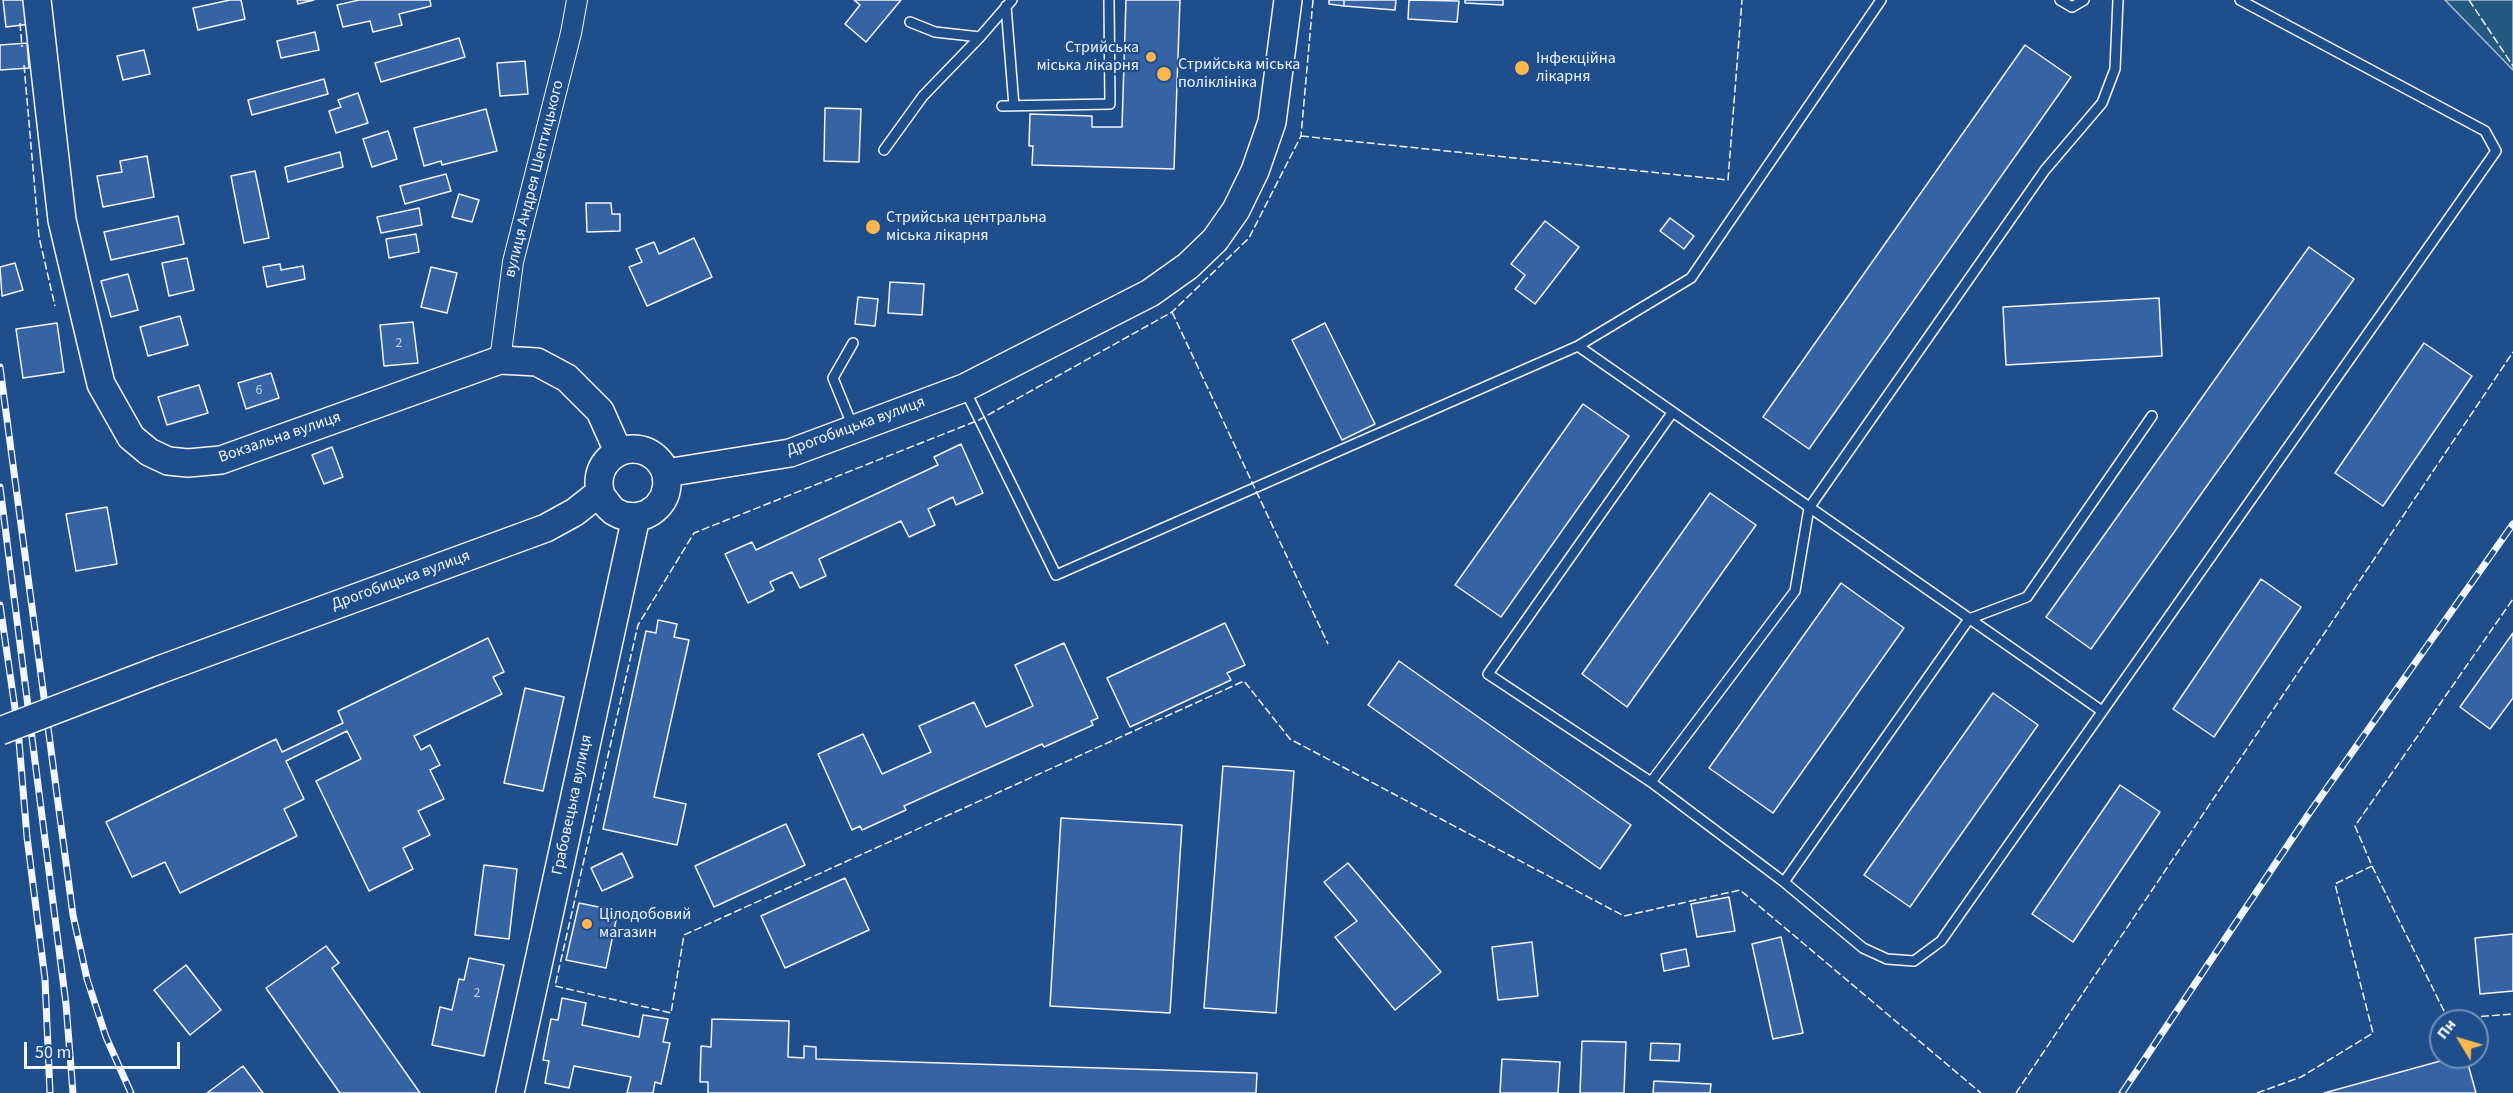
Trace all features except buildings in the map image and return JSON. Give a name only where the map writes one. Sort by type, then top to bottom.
[{"type":"main road","name":"Вокзальна вулиця","points":[[37,0],[63,220],[101,384],[131,437],[149,452],[168,461],[188,463],[220,460],[500,360],[537,362],[567,378],[600,411],[618,452]]},
{"type":"main road","name":"Дрогобицька вулиця","points":[[666,473],[790,453],[964,388],[1150,292],[1188,266],[1215,240],[1236,210],[1256,171],[1272,122],[1288,0]]},
{"type":"main road","points":[[629,448],[641,449],[652,454],[666,473],[667,485],[664,497],[657,507],[647,514],[636,517],[624,516],[613,511],[599,493],[601,468],[608,458],[629,448]]},
{"type":"main road","name":"Дрогобицька вулиця","points":[[0,731],[546,528],[575,512],[599,493]]},
{"type":"main road","name":"Грабовецька вулиця","points":[[510,1093],[636,517]]},
{"type":"street","name":"вулиця Андрея Шептицького","points":[[500,360],[513,262],[571,33],[577,0]]},
{"type":"lane","points":[[1002,106],[1110,104],[1108,0]]},
{"type":"lane","points":[[964,388],[1056,575],[1578,346],[1691,278],[1881,0]]},
{"type":"lane","points":[[2060,0],[2072,7],[2084,0]]},
{"type":"lane","points":[[1651,782],[1795,591],[1809,508],[2045,170],[2102,104],[2115,69],[2118,0]]},
{"type":"lane","points":[[1672,413],[1488,674],[1651,782],[1784,882],[1863,948],[1887,959],[1914,961],[1941,941],[2496,151],[2486,131],[2240,0]]},
{"type":"lane","points":[[1007,2],[1014,106]]},
{"type":"lane","points":[[885,150],[924,96],[980,37],[1007,2]]},
{"type":"lane","points":[[910,22],[935,32],[980,37]]},
{"type":"lane","points":[[853,343],[833,378],[853,429]]},
{"type":"lane","points":[[1578,346],[2102,711]]},
{"type":"lane","points":[[1784,882],[1970,619],[2027,597],[2152,416]]},
{"type":"shaded area","points":[[2445,0],[2513,0],[2513,70]]},
{"type":"railway","points":[[0,367],[73,915],[87,979],[106,1037],[131,1093]]},
{"type":"railway","points":[[0,487],[66,1004],[73,1093]]},
{"type":"railway","points":[[2122,1093],[2308,815],[2513,524]]},
{"type":"railway","points":[[0,605],[18,729],[27,837],[45,979],[50,1093]]},
{"type":"fence","points":[[1313,0],[1301,136],[1249,238],[1172,312],[979,420],[694,533],[638,625],[555,986],[671,1013],[684,935],[1244,681],[1290,739],[1624,916],[1740,890],[1981,1093]]},
{"type":"fence","points":[[1301,136],[1728,180],[1742,0]]},
{"type":"fence","points":[[2469,0],[2513,66]]},
{"type":"fence","points":[[20,23],[22,47]]},
{"type":"fence","points":[[24,65],[39,237],[55,306]]},
{"type":"fence","points":[[1172,312],[1328,644]]},
{"type":"fence","points":[[2016,1093],[2513,352]]},
{"type":"fence","points":[[2443,1009],[2372,866],[2355,826],[2513,599]]},
{"type":"fence","points":[[2257,1093],[2301,1077],[2373,1033],[2335,884],[2372,866]]},
{"type":"fence","points":[[2489,1016],[2513,1014]]},
{"type":"place","name":"Стрийська міська лікарня","points":[[1151,57]]},
{"type":"place","name":"Інфекційна лікарня","points":[[1522,68]]},
{"type":"place","name":"Стрийська міська поліклініка","points":[[1164,74]]},
{"type":"place","name":"Стрийська центральна міська лікарня","points":[[873,227]]},
{"type":"place","name":"Цілодобовий магазин","points":[[587,924]]}]
